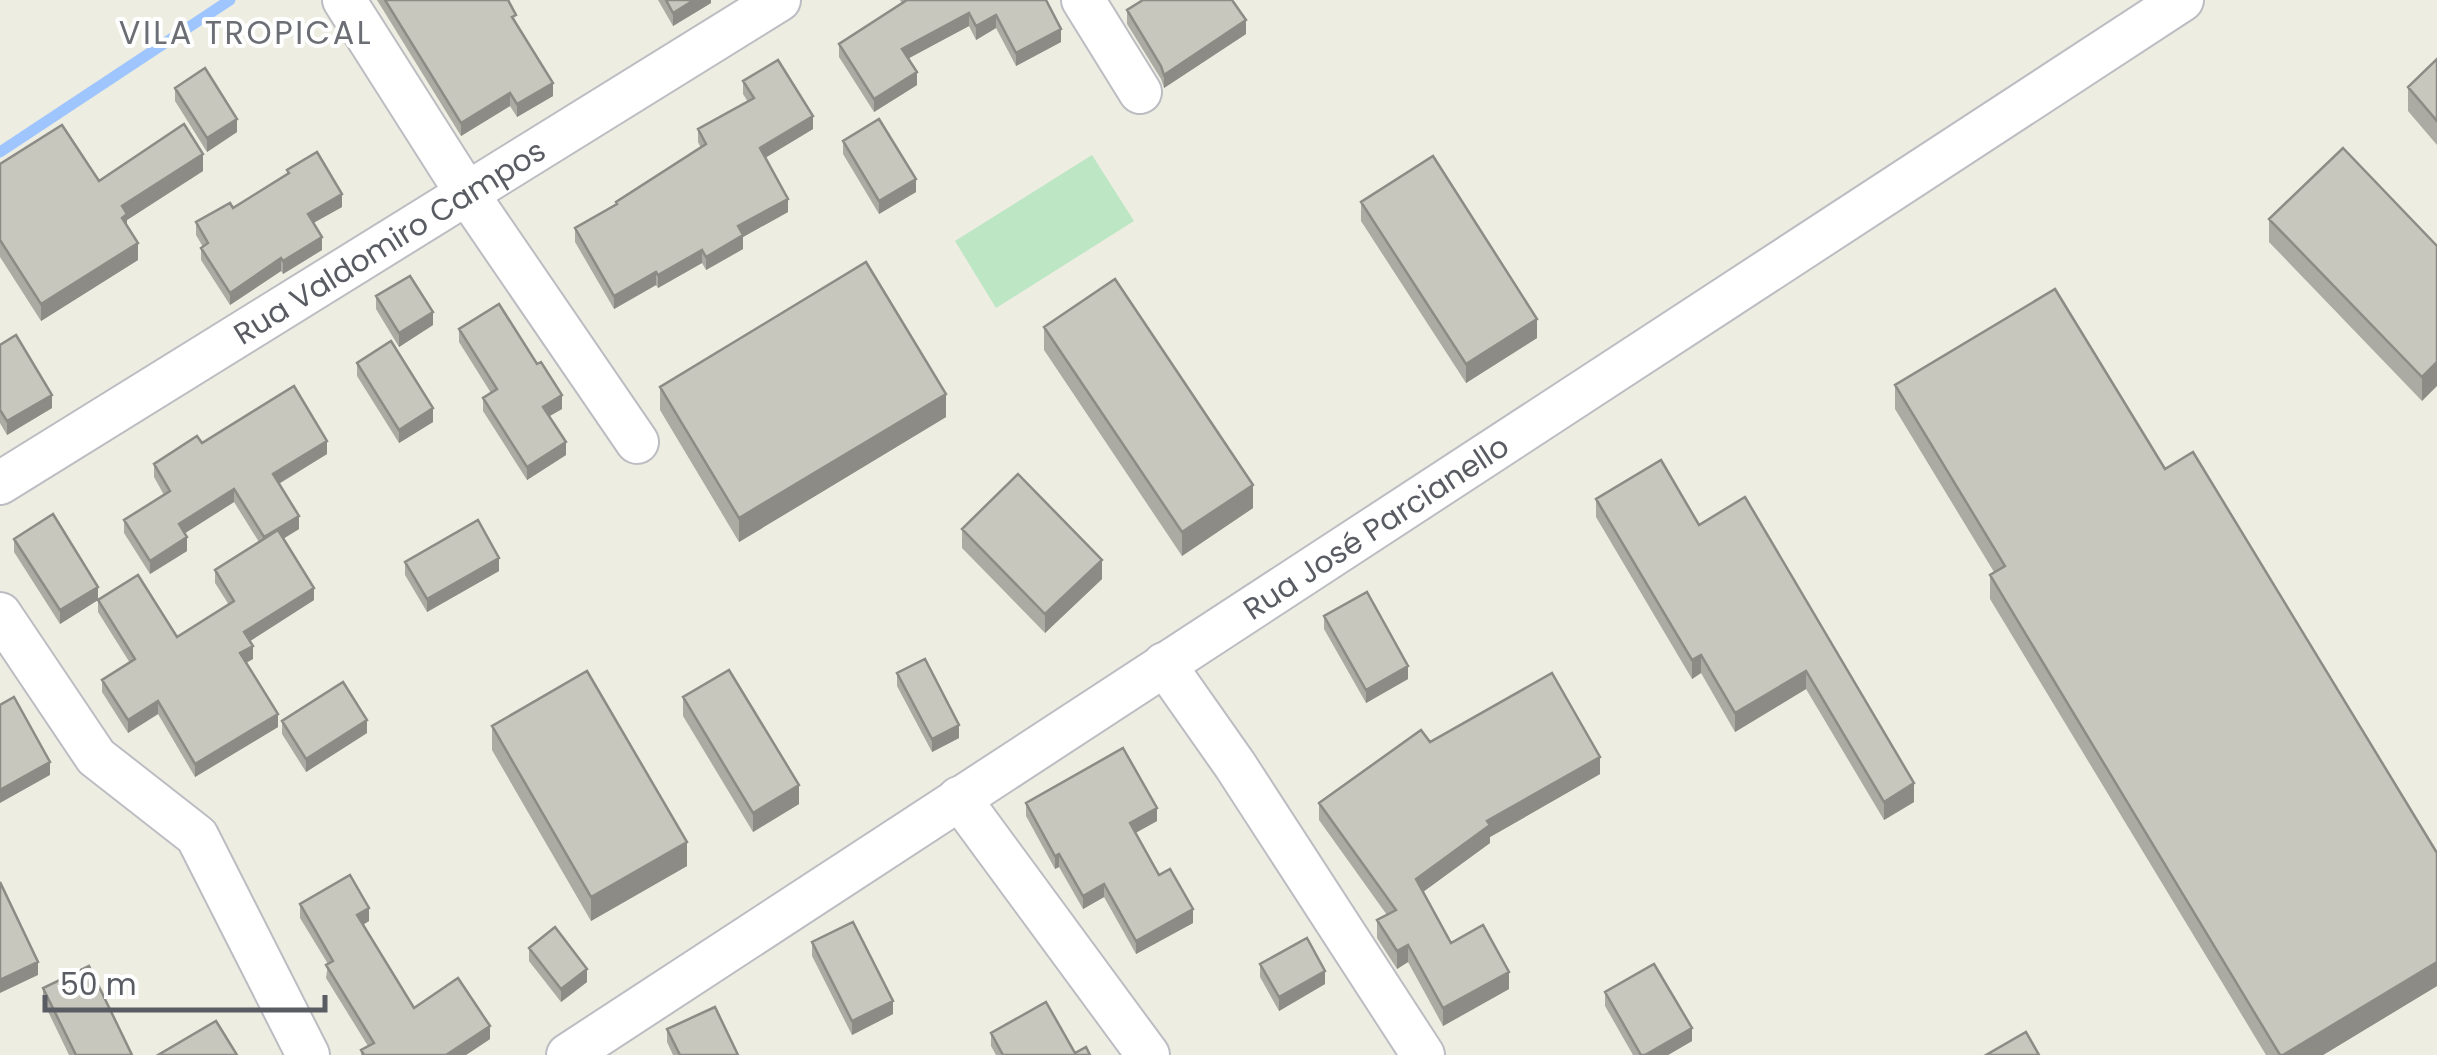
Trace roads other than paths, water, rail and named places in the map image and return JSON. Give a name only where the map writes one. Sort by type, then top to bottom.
[{"type":"street","points":[[344,0],[466,192],[637,442]]},
{"type":"street","name":"Rua Valdomiro Campos","points":[[0,483],[779,0]]},
{"type":"street","points":[[1083,0],[1140,92]]},
{"type":"street","name":"Rua José Parcianello","points":[[568,1055],[2182,0]]},
{"type":"street","points":[[0,614],[96,757],[198,836],[308,1055]]},
{"type":"street","points":[[1164,664],[1235,765],[1423,1055]]},
{"type":"street","points":[[959,798],[1148,1055]]},
{"type":"waterway","points":[[0,152],[230,0]]},
{"type":"district","name":"VILA TROPICAL","points":[[246,32]]}]
